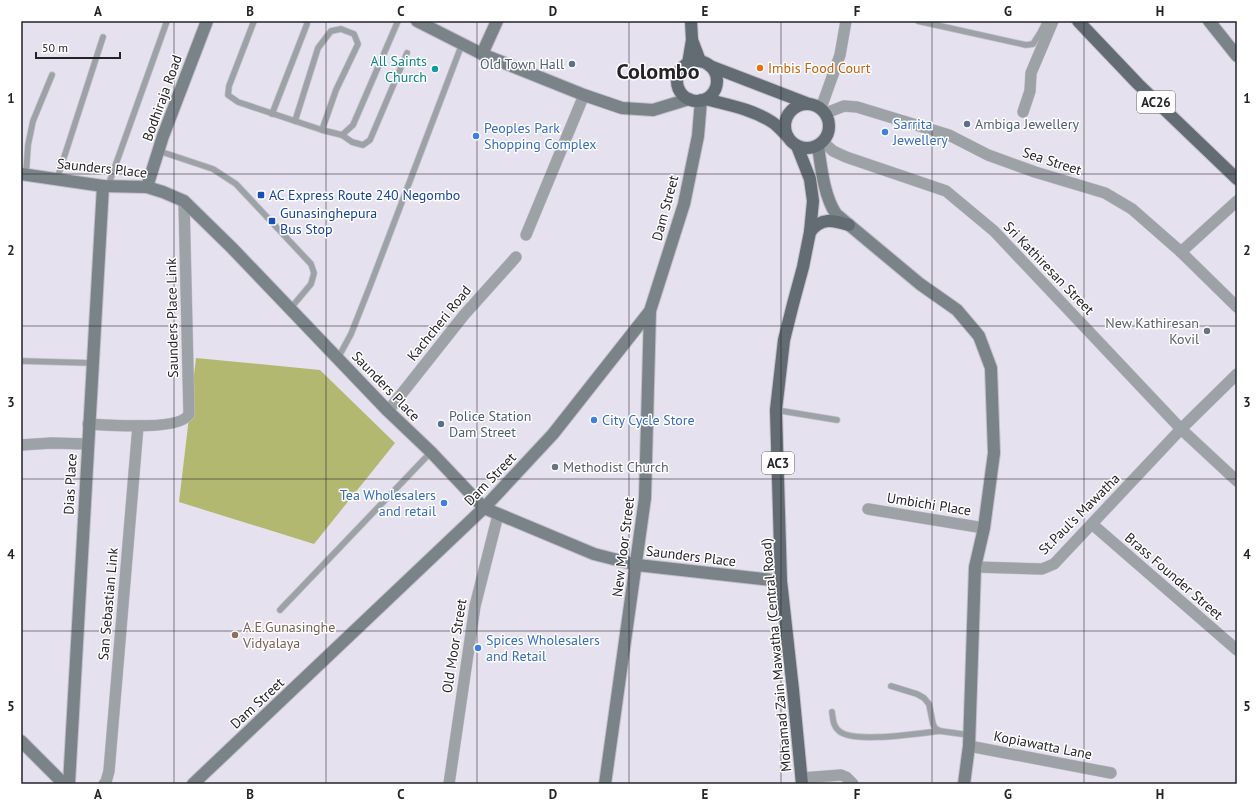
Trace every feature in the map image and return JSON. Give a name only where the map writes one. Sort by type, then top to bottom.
[{"type":"main road","points":[[691,21],[692,40],[699,64],[716,76],[717,81],[713,93],[698,99]]},
{"type":"main road","name":"AC26","points":[[1078,21],[1138,84],[1237,179]]},
{"type":"main road","points":[[788,137],[785,124],[790,112],[796,107],[802,104],[809,104],[815,105],[824,111],[830,126],[829,133],[821,144],[810,149],[797,146],[773,123],[758,114],[741,108],[684,96],[678,85],[680,72],[699,64],[809,104]]},
{"type":"main road","name":"Mohamad Zain Mawatha (Central Road)","points":[[797,146],[810,179],[813,201],[810,232],[803,268],[792,304],[784,340],[776,410],[781,581],[801,781]]},
{"type":"main road","points":[[810,232],[816,224],[824,221],[835,221],[849,225]]},
{"type":"street","name":"Bodhiraja Road","points":[[147,186],[158,151],[207,21]]},
{"type":"street","points":[[417,21],[482,54],[584,95],[622,108],[653,110],[698,99]]},
{"type":"street","points":[[482,54],[496,21]]},
{"type":"street","points":[[824,111],[840,55],[846,21]]},
{"type":"street","points":[[1023,112],[1030,91],[1031,73],[1053,21]]},
{"type":"street","points":[[1209,21],[1237,56]]},
{"type":"street","points":[[526,235],[584,95]]},
{"type":"street","name":"Dam Street","points":[[193,784],[484,508],[553,434],[650,311],[684,204],[698,136],[698,99]]},
{"type":"street","name":"Sea Street","points":[[824,111],[844,106],[857,107],[949,135],[988,155],[1035,172],[1105,193],[1132,209],[1181,252],[1237,307]]},
{"type":"street","points":[[821,144],[821,168],[831,207],[836,214],[920,284],[957,310],[979,336],[990,368],[994,453],[984,528],[975,567],[969,740],[964,784]]},
{"type":"street","name":"Sri Kathiresan Street","points":[[821,144],[846,158],[946,191],[994,231],[1182,429],[1237,481]]},
{"type":"street","name":"Saunders Place","points":[[24,174],[56,180],[105,186],[147,186],[184,201],[232,248],[388,411],[431,452],[484,508],[594,554],[637,565],[781,581]]},
{"type":"street","name":"Dias Place","points":[[69,784],[88,424],[105,186]]},
{"type":"street","name":"Saunders Place Link","points":[[138,426],[172,423],[185,420],[189,414],[184,201]]},
{"type":"street","points":[[1181,252],[1237,201]]},
{"type":"street","name":"Kachcheri Road","points":[[388,411],[464,315],[516,257]]},
{"type":"street","name":"New Moor Street","points":[[605,784],[637,565],[645,498],[650,311]]},
{"type":"street","name":"St.Paul's Mawatha","points":[[975,567],[1042,569],[1054,564],[1182,429],[1237,374]]},
{"type":"street","points":[[88,424],[138,426]]},
{"type":"street","name":"San Sebastian Link","points":[[104,784],[109,771],[138,426]]},
{"type":"street","points":[[21,445],[52,443],[88,444]]},
{"type":"street","name":"Umbichi Place","points":[[868,510],[984,528]]},
{"type":"street","name":"Old Moor Street","points":[[449,784],[475,606],[498,515]]},
{"type":"street","name":"Brass Founder Street","points":[[1092,524],[1237,650]]},
{"type":"street","name":"Kopiawatta Lane","points":[[969,740],[1111,773]]},
{"type":"street","points":[[21,742],[64,784]]},
{"type":"street","points":[[801,781],[841,775],[846,777],[853,784]]},
{"type":"lane","points":[[105,186],[167,21]]},
{"type":"lane","points":[[254,21],[228,86],[228,95],[238,102],[322,130],[342,135],[352,142],[363,145],[370,140],[407,53]]},
{"type":"lane","points":[[342,135],[352,125],[398,21]]},
{"type":"lane","points":[[918,21],[1026,45],[1033,44],[1046,21]]},
{"type":"lane","points":[[272,114],[307,24]]},
{"type":"lane","points":[[295,121],[318,48],[331,31],[341,29],[354,34],[358,44],[336,90],[322,130]]},
{"type":"lane","points":[[56,180],[103,37]]},
{"type":"lane","points":[[338,358],[351,334],[365,300],[462,44]]},
{"type":"lane","points":[[24,174],[33,121],[52,75]]},
{"type":"lane","points":[[158,151],[213,169],[236,184],[311,264],[314,273],[311,284],[290,309]]},
{"type":"lane","points":[[21,361],[92,363]]},
{"type":"lane","points":[[776,410],[837,420]]},
{"type":"lane","points":[[280,610],[431,452]]},
{"type":"lane","points":[[891,686],[917,694],[924,698],[929,704],[935,728],[969,740]]},
{"type":"lane","points":[[832,712],[834,726],[840,732],[850,736],[885,737],[940,731]]},
{"type":"green space","points":[[196,358],[320,370],[395,443],[314,544],[179,502]]},
{"type":"place","name":"Old Town Hall","points":[[572,64]]},
{"type":"place","name":"Imbis Food Court","points":[[760,68]]},
{"type":"place","name":"All Saints Church","points":[[435,69]]},
{"type":"place","name":"Ambiga Jewellery","points":[[967,124]]},
{"type":"place","name":"Sarrita Jewellery","points":[[885,132]]},
{"type":"place","name":"Peoples Park Shopping Complex","points":[[476,136]]},
{"type":"place","name":"AC Express Route 240 Negombo","points":[[261,195]]},
{"type":"place","name":"Gunasinghepura Bus Stop","points":[[272,221]]},
{"type":"place","name":"New Kathiresan Kovil","points":[[1207,331]]},
{"type":"place","name":"City Cycle Store","points":[[594,420]]},
{"type":"place","name":"Police Station Dam Street","points":[[441,424]]},
{"type":"place","name":"Methodist Church","points":[[555,467]]},
{"type":"place","name":"Tea Wholesalers and retail","points":[[444,503]]},
{"type":"place","name":"A.E.Gunasinghe Vidyalaya","points":[[235,635]]},
{"type":"place","name":"Spices Wholesalers and Retail","points":[[478,648]]},
{"type":"district","name":"Colombo","points":[[658,71]]}]
